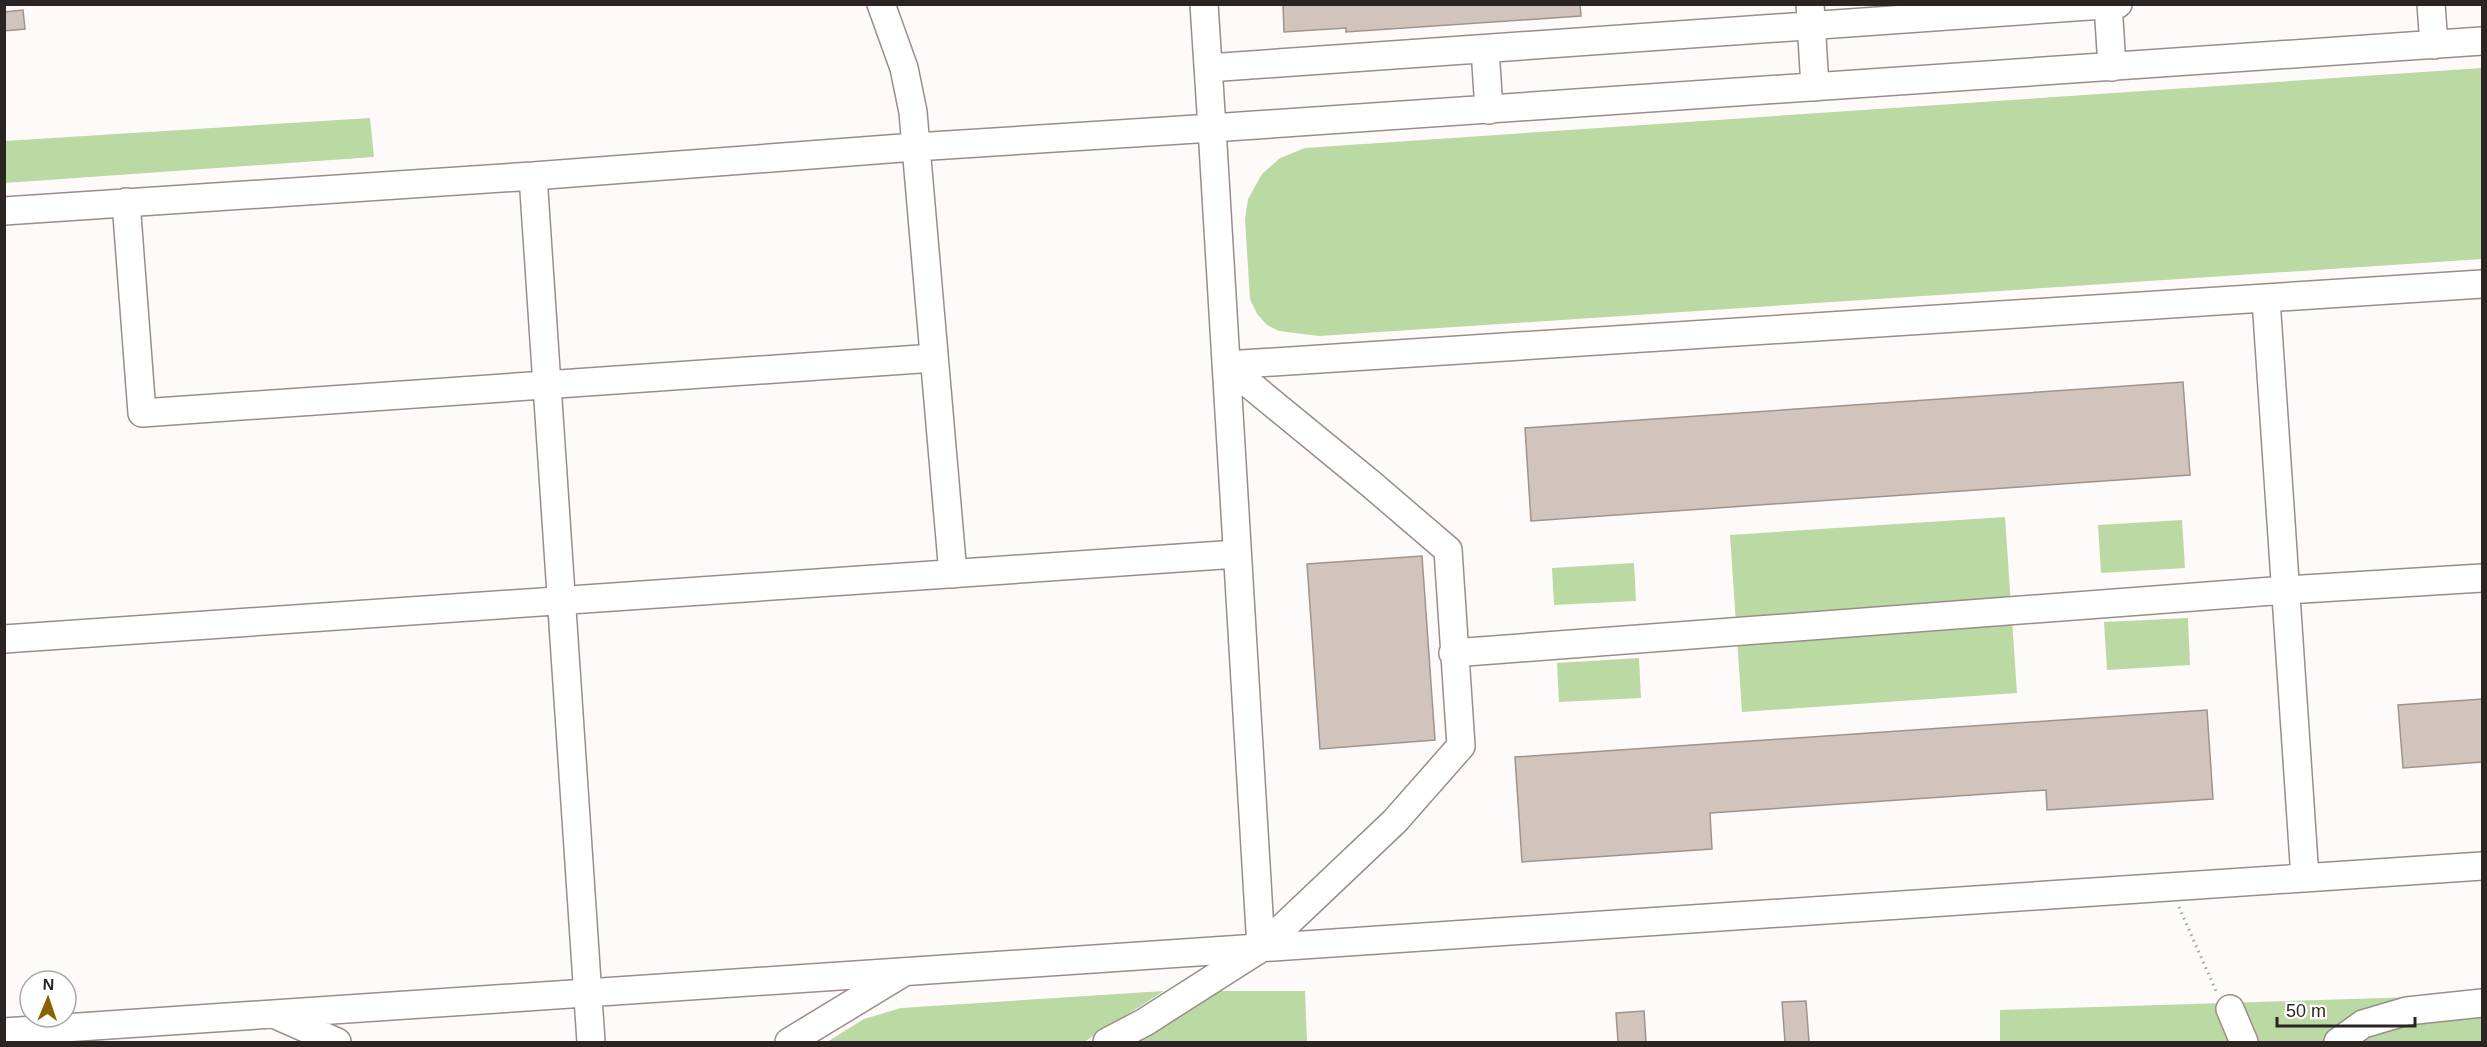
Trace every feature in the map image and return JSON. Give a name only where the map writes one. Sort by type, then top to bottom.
[{"type":"street","points":[[882,4],[910,94],[953,574]]},
{"type":"street","points":[[1204,4],[1261,948]]},
{"type":"street","points":[[1208,68],[1485,49],[1810,15],[2118,4]]},
{"type":"street","points":[[2431,4],[2434,45]]},
{"type":"street","points":[[2108,5],[2112,67]]},
{"type":"street","points":[[1810,15],[1815,87]]},
{"type":"street","points":[[4,211],[2482,41]]},
{"type":"street","points":[[1485,49],[1489,110]]},
{"type":"street","points":[[534,176],[591,1042]]},
{"type":"street","points":[[126,202],[141,413],[934,358]]},
{"type":"street","points":[[1227,365],[2482,284]]},
{"type":"street","points":[[2266,299],[2306,878]]},
{"type":"street","points":[[1107,1042],[1145,1022],[1261,948],[1395,820],[1461,746],[1453,653],[1448,550],[1227,365]]},
{"type":"street","points":[[4,639],[1237,554]]},
{"type":"street","points":[[1453,653],[2286,590],[2482,578]]},
{"type":"street","points":[[4,1032],[2482,866]]},
{"type":"street","points":[[789,1042],[905,972]]},
{"type":"street","points":[[2338,1042],[2363,1024],[2406,1011],[2482,1003]]},
{"type":"street","points":[[2230,1009],[2244,1042]]},
{"type":"street","points":[[274,1014],[337,1042]]},
{"type":"path","points":[[2171,887],[2214,989],[2230,1009]]},
{"type":"green space","points":[[2482,68],[2482,259],[1319,336],[1279,331],[1267,325],[1257,314],[1250,299],[1245,219],[1248,199],[1262,174],[1280,158],[1305,148]]},
{"type":"green space","points":[[370,118],[374,157],[5,183],[5,141]]},
{"type":"green space","points":[[2005,517],[2017,693],[1742,712],[1730,535]]},
{"type":"green space","points":[[2182,520],[2185,568],[2101,573],[2098,525]]},
{"type":"green space","points":[[1634,563],[1636,601],[1554,605],[1552,568]]},
{"type":"green space","points":[[2188,618],[2190,665],[2107,670],[2104,622]]},
{"type":"green space","points":[[1639,658],[1641,698],[1559,702],[1557,663]]},
{"type":"green space","points":[[1164,991],[1084,1042],[827,1042],[864,1019],[901,1008]]},
{"type":"green space","points":[[1218,991],[1305,991],[1307,1042],[1122,1042]]},
{"type":"green space","points":[[2482,995],[2482,1042],[2000,1042],[2000,1010]]},
{"type":"building","points":[[1283,4],[1580,4],[1581,16],[1346,32],[1346,28],[1284,32]]},
{"type":"building","points":[[23,10],[25,29],[4,31],[4,12]]},
{"type":"building","points":[[2183,382],[2190,475],[1531,521],[1525,428]]},
{"type":"building","points":[[1422,556],[1435,740],[1320,749],[1307,564]]},
{"type":"building","points":[[2482,699],[2482,762],[2403,768],[2398,705]]},
{"type":"building","points":[[2207,710],[2213,799],[2047,810],[2046,790],[1710,813],[1712,849],[1522,862],[1515,757]]},
{"type":"building","points":[[1806,1001],[1809,1042],[1785,1042],[1782,1002]]},
{"type":"building","points":[[1644,1011],[1646,1042],[1618,1042],[1616,1013]]}]
